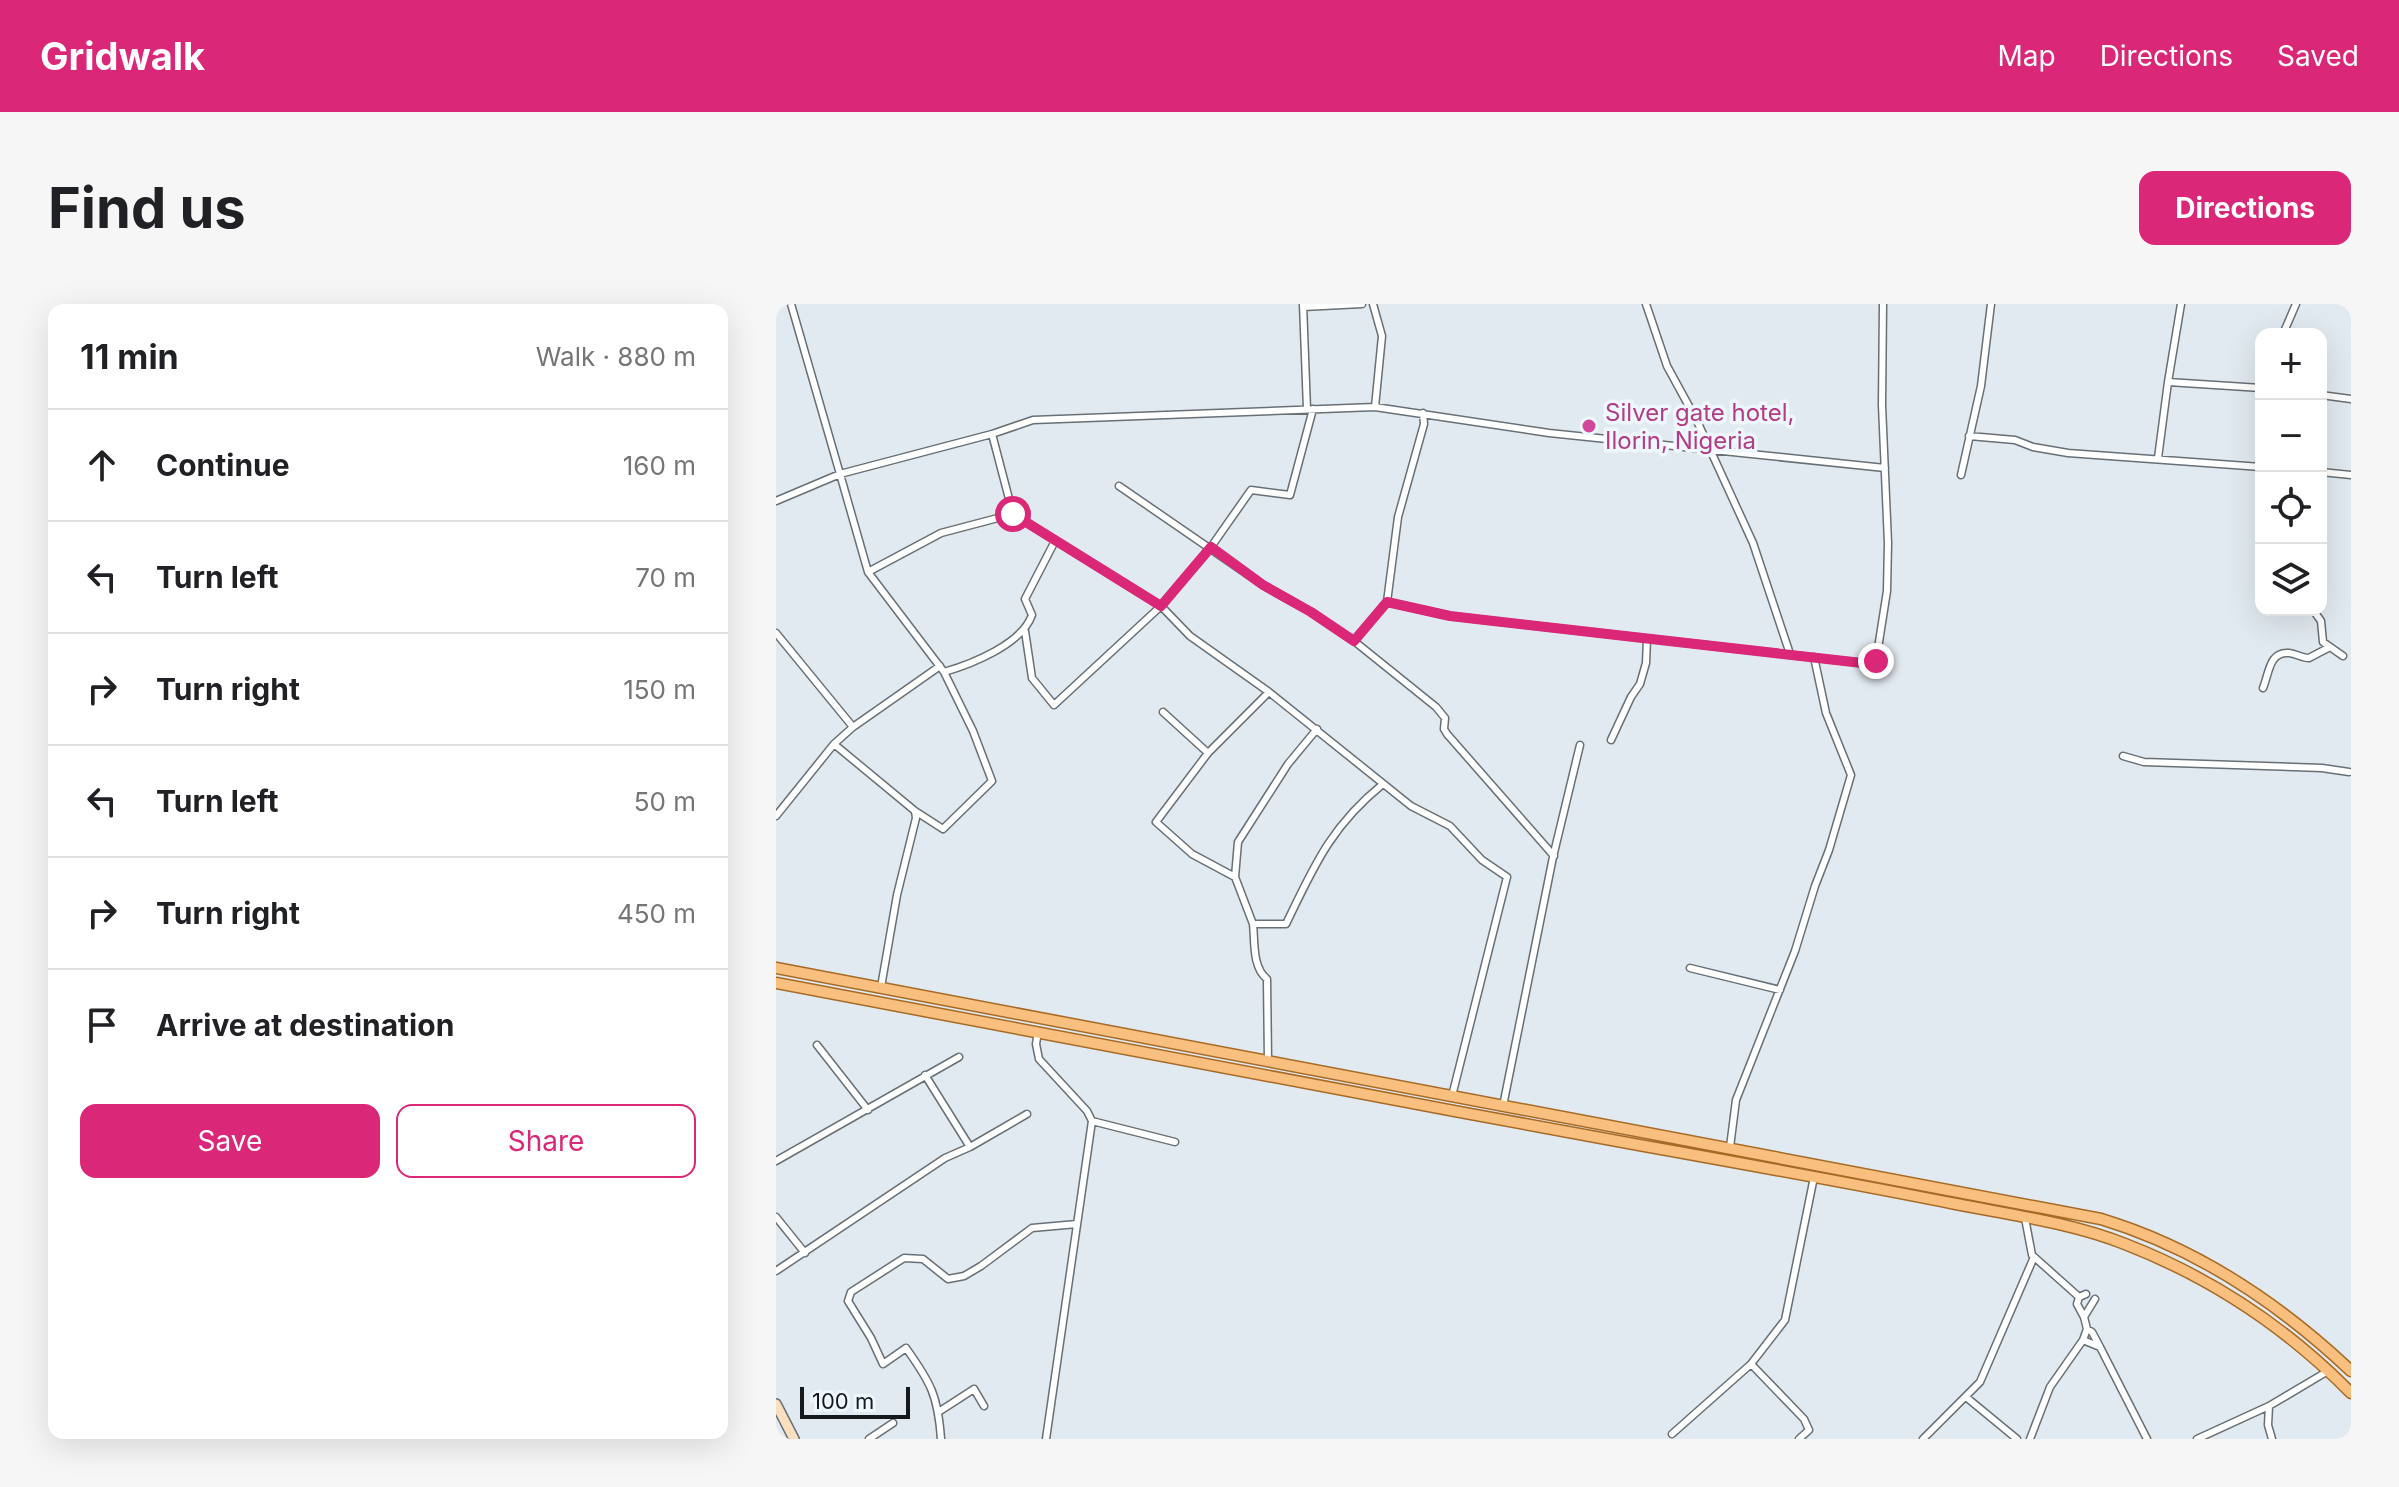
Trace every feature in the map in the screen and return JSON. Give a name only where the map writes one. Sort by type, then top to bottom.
[{"type":"main road","points":[[776,968],[2062,1210],[2129,1227],[2190,1254],[2255,1292],[2289,1316],[2351,1371]]},
{"type":"main road","points":[[776,983],[1297,1083],[1814,1176],[2025,1218],[2120,1242],[2185,1270],[2247,1306],[2306,1350],[2351,1393]]},
{"type":"street","points":[[791,304],[868,572],[942,669],[973,731],[992,781],[943,829],[915,811],[834,744]]},
{"type":"street","points":[[1055,541],[1025,599],[1032,615],[1025,631],[1032,678],[1054,705],[1161,606],[1211,547],[1251,490],[1290,495],[1310,409],[1303,306],[1362,304]]},
{"type":"street","points":[[1373,304],[1382,336],[1375,407]]},
{"type":"street","points":[[1646,304],[1667,366],[1753,543],[1790,654]]},
{"type":"street","points":[[1387,602],[1450,616],[1870,663],[1876,661],[1887,591],[1882,405],[1883,304]]},
{"type":"street","points":[[1961,475],[1981,386],[1991,304]]},
{"type":"street","points":[[2158,458],[2181,304]]},
{"type":"street","points":[[2286,328],[2296,304]]},
{"type":"street","points":[[2168,382],[2255,388]]},
{"type":"street","points":[[2327,396],[2351,399]]},
{"type":"street","points":[[776,501],[840,474],[992,434],[1033,420],[1375,407],[1549,433],[1885,468]]},
{"type":"street","points":[[1354,641],[1387,602],[1398,517],[1424,424],[1423,413]]},
{"type":"street","points":[[1424,424],[1444,416]]},
{"type":"street","points":[[992,434],[1013,514],[1161,606],[1190,636],[1269,692],[1411,806],[1450,826],[1482,860],[1507,877],[1452,1096]]},
{"type":"street","points":[[1969,436],[2015,440],[2033,447],[2068,453],[2255,466]]},
{"type":"street","points":[[2327,473],[2351,475]]},
{"type":"street","points":[[1119,486],[1263,585],[1354,641],[1436,707],[1445,718],[1447,734],[1554,856]]},
{"type":"street","points":[[868,572],[941,533],[1013,514]]},
{"type":"street","points":[[2317,616],[2321,621],[2323,642],[2343,656]]},
{"type":"street","points":[[776,816],[834,744],[853,727],[942,669],[972,664],[1025,631]]},
{"type":"street","points":[[776,633],[853,727]]},
{"type":"street","points":[[1611,740],[1640,684],[1646,663],[1647,639]]},
{"type":"street","points":[[2263,688],[2274,657],[2289,653],[2309,658],[2328,648]]},
{"type":"street","points":[[1730,1147],[1736,1100],[1780,990],[1829,850],[1851,775],[1826,713],[1814,657]]},
{"type":"street","points":[[1235,877],[1192,854],[1156,822],[1208,753],[1269,692]]},
{"type":"street","points":[[1163,712],[1208,753]]},
{"type":"street","points":[[1268,1061],[1267,979],[1259,973],[1253,924],[1235,877],[1238,842],[1288,764],[1317,729]]},
{"type":"street","points":[[1503,1106],[1580,745]]},
{"type":"street","points":[[2123,756],[2144,762],[2322,768],[2349,772]]},
{"type":"street","points":[[1253,924],[1286,924],[1319,854],[1358,805],[1383,784]]},
{"type":"street","points":[[881,987],[915,811]]},
{"type":"street","points":[[1690,968],[1780,990]]},
{"type":"street","points":[[1038,1031],[1036,1044],[1039,1059],[1087,1111],[1092,1121],[1046,1439]]},
{"type":"street","points":[[817,1045],[868,1110]]},
{"type":"street","points":[[776,1161],[959,1057]]},
{"type":"street","points":[[925,1075],[970,1147]]},
{"type":"street","points":[[776,1271],[945,1158],[1027,1114]]},
{"type":"street","points":[[1092,1121],[1175,1142]]},
{"type":"street","points":[[1672,1434],[1751,1364],[1785,1320],[1814,1176]]},
{"type":"street","points":[[776,1217],[805,1253]]},
{"type":"street","points":[[2025,1218],[2034,1257],[2083,1296],[2077,1304],[2084,1317],[2086,1336],[2100,1347]]},
{"type":"street","points":[[941,1439],[940,1411],[931,1385],[906,1348],[883,1364],[848,1301],[851,1292],[904,1258],[923,1259],[948,1279],[964,1276],[1032,1228],[1077,1224]]},
{"type":"street","points":[[1923,1439],[1980,1382],[2034,1257]]},
{"type":"street","points":[[2084,1317],[2095,1299]]},
{"type":"street","points":[[2030,1439],[2050,1387],[2092,1332],[2147,1439]]},
{"type":"street","points":[[1751,1364],[1804,1419],[1809,1430],[1799,1439]]},
{"type":"street","points":[[2197,1439],[2269,1406],[2328,1371]]},
{"type":"street","points":[[940,1411],[974,1389],[984,1406]]},
{"type":"street","points":[[1966,1397],[2017,1439]]},
{"type":"street","points":[[776,1404],[794,1439]]},
{"type":"street","points":[[2269,1406],[2268,1425],[2272,1439]]},
{"type":"street","points":[[869,1439],[893,1423]]},
{"type":"place","name":"Silver gate hotel, Ilorin, Nigeria","points":[[1589,426]]},
{"type":"route","points":[[1013,514],[1161,606],[1211,547],[1263,585],[1354,641],[1387,602],[1450,616],[1862,663],[1876,661]]}]
